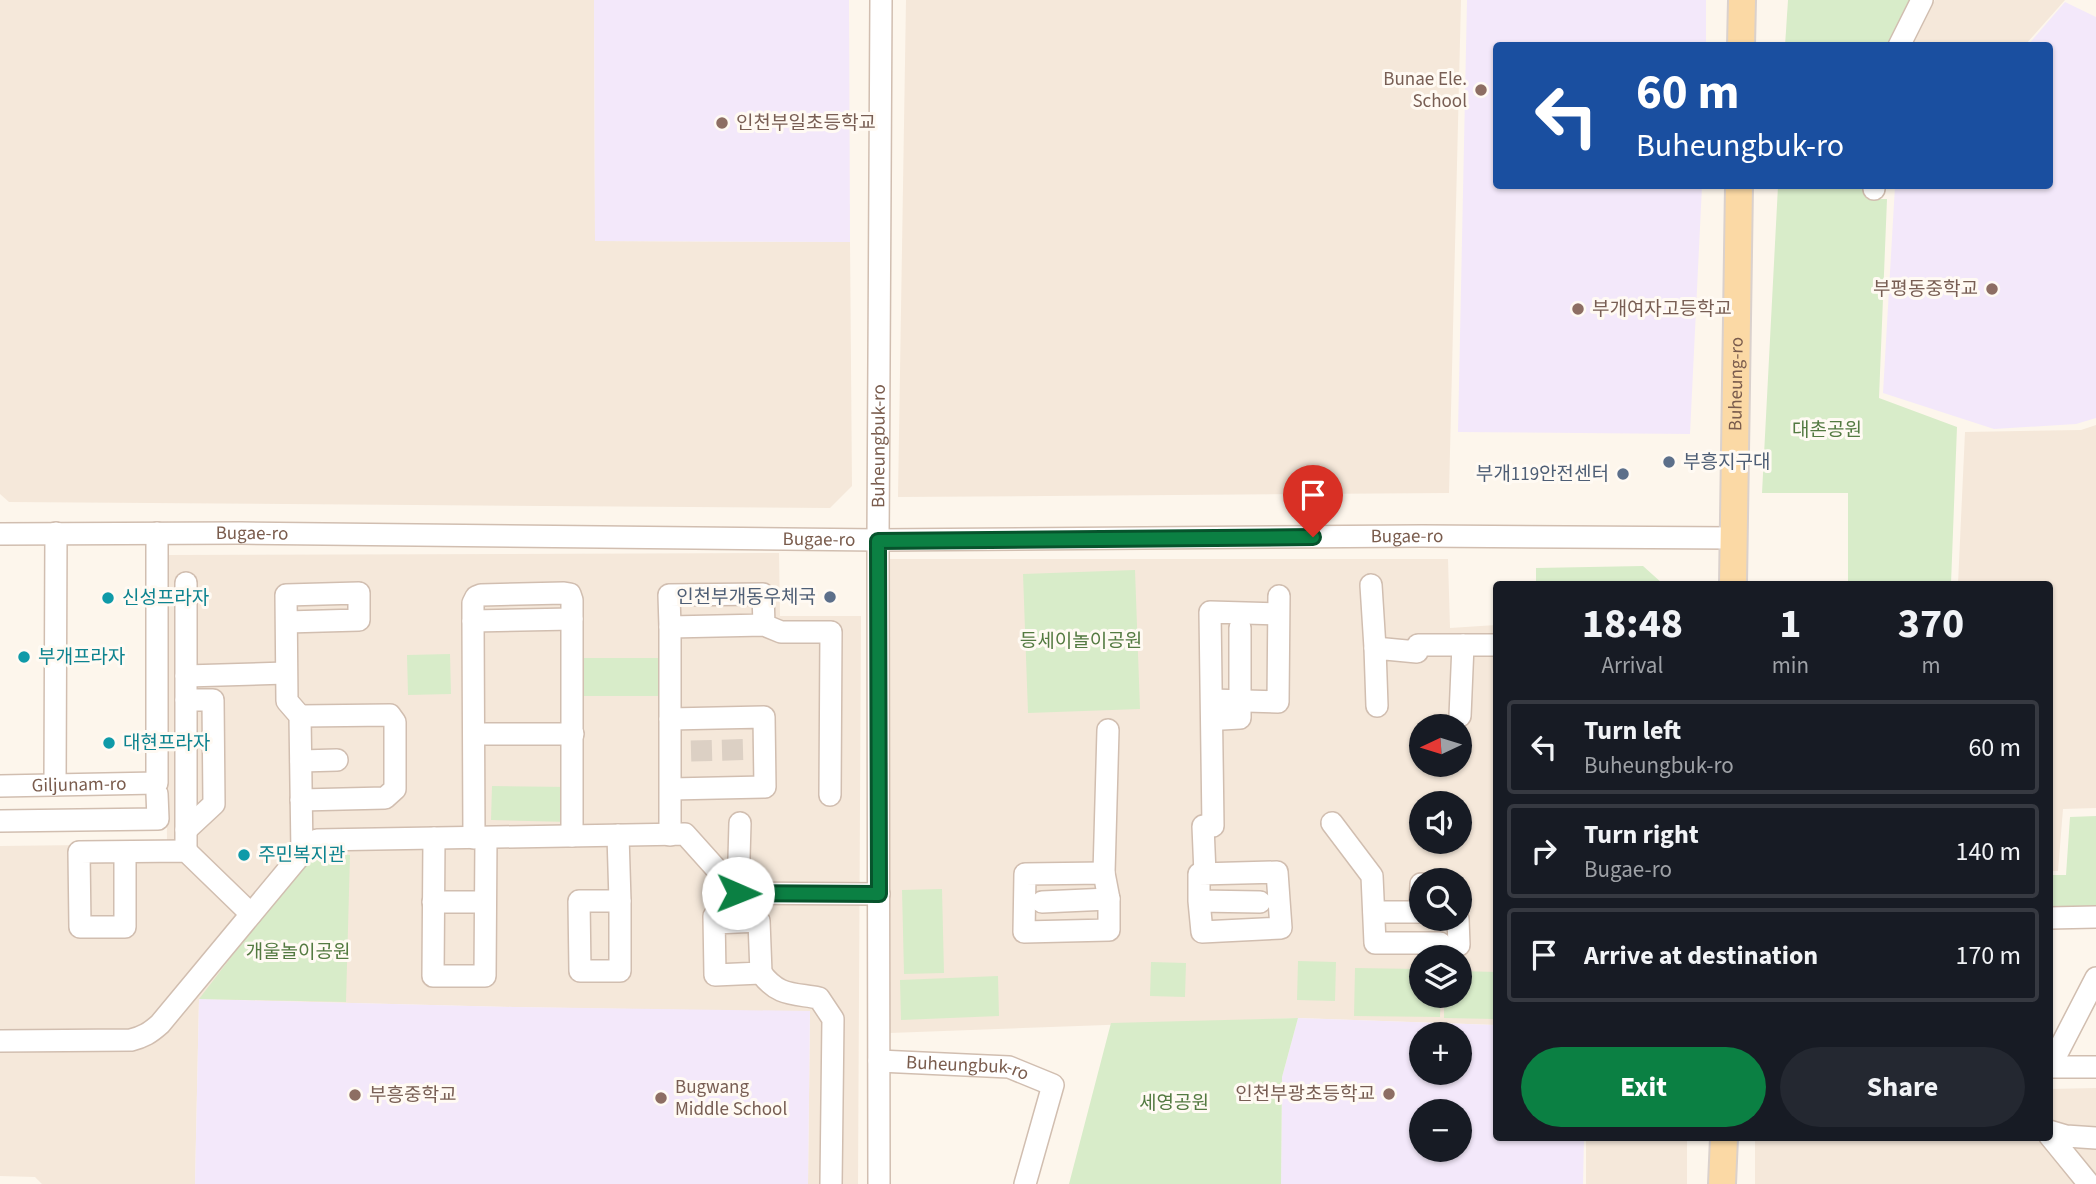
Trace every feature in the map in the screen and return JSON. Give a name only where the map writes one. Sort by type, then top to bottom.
[{"type":"main road","points":[[1741,42],[1742,0]]},
{"type":"main road","name":"Buheung-ro","points":[[1733,581],[1739,189]]},
{"type":"main road","points":[[1723,1184],[1724,1141]]},
{"type":"street","name":"Buheungbuk-ro","points":[[879,1184],[881,0]]},
{"type":"street","points":[[1901,42],[1922,0]]},
{"type":"street","points":[[55,785],[56,533]]},
{"type":"street","name":"Bugae-ro","points":[[0,534],[157,533],[878,541],[1408,536],[1734,538]]},
{"type":"street","points":[[0,821],[158,819],[157,533]]},
{"type":"street","points":[[186,583],[186,841],[251,914]]},
{"type":"street","points":[[1371,585],[1377,706]]},
{"type":"street","points":[[434,838],[433,976],[485,976],[485,902],[474,734],[473,603],[476,597],[481,595],[564,593],[570,594],[572,619],[573,734],[567,768],[572,836]]},
{"type":"street","points":[[670,835],[669,595],[763,594],[764,625]]},
{"type":"street","points":[[1205,874],[1217,710],[1210,612],[1278,605],[1278,702],[1240,700]]},
{"type":"street","points":[[287,622],[287,701],[300,716],[302,853]]},
{"type":"street","points":[[670,627],[764,625],[781,632],[831,632],[830,795]]},
{"type":"street","points":[[1217,710],[1240,718],[1240,628]]},
{"type":"street","points":[[1460,714],[1463,645]]},
{"type":"street","points":[[1375,648],[1493,645]]},
{"type":"street","points":[[186,676],[286,673]]},
{"type":"street","points":[[300,716],[390,715],[395,722],[394,789],[385,798],[301,800]]},
{"type":"street","points":[[670,719],[764,717],[765,787],[671,789]]},
{"type":"street","points":[[1104,873],[1025,874],[1024,932],[1109,930],[1109,899],[1104,873],[1108,730]]},
{"type":"street","points":[[474,734],[573,734]]},
{"type":"street","points":[[301,761],[337,760]]},
{"type":"street","name":"Giljunam-ro","points":[[0,786],[157,789]]},
{"type":"street","points":[[74,796],[74,820]]},
{"type":"street","points":[[740,823],[736,891],[714,916],[715,975],[761,973]]},
{"type":"street","points":[[1332,823],[1372,876],[1375,943],[1449,944],[1454,931]]},
{"type":"street","points":[[0,1041],[131,1040],[142,1037],[160,1024],[302,853],[317,840],[685,834],[736,891],[879,894]]},
{"type":"street","points":[[618,835],[620,901]]},
{"type":"street","points":[[125,852],[186,841]]},
{"type":"street","points":[[1277,872],[1281,928],[1202,932],[1199,901],[1199,874],[1277,872]]},
{"type":"street","points":[[1042,902],[1109,899]]},
{"type":"street","points":[[1199,901],[1260,902]]},
{"type":"street","points":[[433,902],[485,902]]},
{"type":"street","points":[[1374,912],[1409,912]]},
{"type":"street","points":[[2053,918],[2096,917]]},
{"type":"street","points":[[715,923],[759,921],[761,973],[771,986],[785,992],[818,998],[833,1019],[831,1184]]},
{"type":"street","points":[[2053,1061],[2096,978]]},
{"type":"street","name":"Buheungbuk-ro","points":[[879,1060],[1009,1067],[1053,1085],[1025,1184]]},
{"type":"street","points":[[2053,1067],[2096,1067]]},
{"type":"street","points":[[2053,1134],[2096,1138]]},
{"type":"street","points":[[2053,1138],[2088,1184]]},
{"type":"shaded area","points":[[0,0],[594,0],[595,241],[850,242],[852,486],[830,508],[9,502],[0,494]]},
{"type":"shaded area","name":"인천부일초등학교","points":[[594,0],[849,0],[850,242],[595,241]]},
{"type":"shaded area","points":[[906,0],[1461,0],[1449,493],[898,497]]},
{"type":"shaded area","name":"부개여자고등학교","points":[[1467,0],[1706,0],[1706,42],[1493,42],[1493,189],[1702,189],[1690,434],[1458,432]]},
{"type":"shaded area","points":[[1935,0],[2065,0],[2028,42],[1913,42]]},
{"type":"shaded area","name":"부평동중학교","points":[[2065,2],[2096,17],[2096,418],[2076,424],[1994,429],[1883,393],[1895,189],[2053,189],[2053,42],[2031,42]]},
{"type":"shaded area","points":[[2096,425],[2096,808],[2063,809],[2058,871],[2053,871],[2053,581],[1958,581],[1965,432],[2081,430]]},
{"type":"shaded area","points":[[779,553],[780,616],[861,616],[858,1184],[808,1184],[810,1012],[199,999],[195,1184],[42,1184],[35,1177],[0,1176],[0,846],[167,844],[165,555]]},
{"type":"shaded area","points":[[889,559],[1448,559],[1450,628],[1493,625],[1493,1025],[1472,1024],[1472,1022],[1298,1018],[890,1033]]},
{"type":"shaded area","points":[[199,999],[810,1011],[808,1184],[195,1184]]},
{"type":"shaded area","name":"인천부광초등학교","points":[[1298,1018],[1411,1022],[1409,1022],[1409,1085],[1472,1085],[1472,1024],[1493,1025],[1493,1141],[1584,1141],[1583,1184],[1281,1184],[1282,1077]]},
{"type":"shaded area","points":[[2096,1088],[2096,1184],[1755,1184],[1755,1141],[2053,1141],[2053,1089]]},
{"type":"shaded area","points":[[1586,1141],[1687,1141],[1687,1184],[1586,1184]]},
{"type":"green space","points":[[1788,0],[1915,0],[1894,42],[1785,42]]},
{"type":"green space","name":"대촌공원","points":[[1778,189],[1867,189],[1867,199],[1887,199],[1879,398],[1957,427],[1951,581],[1848,581],[1848,493],[1762,493]]},
{"type":"green space","points":[[1643,566],[1660,581],[1536,581],[1536,568]]},
{"type":"green space","name":"등세이놀이공원","points":[[1135,570],[1140,709],[1028,713],[1023,574]]},
{"type":"green space","points":[[450,654],[451,694],[408,695],[407,655]]},
{"type":"green space","points":[[581,658],[661,658],[661,696],[582,696]]},
{"type":"green space","points":[[492,786],[569,787],[569,822],[491,820]]},
{"type":"green space","points":[[2096,816],[2096,909],[2053,909],[2053,875],[2066,875],[2070,817]]},
{"type":"green space","name":"개울놀이공원","points":[[310,854],[350,855],[346,1002],[199,999]]},
{"type":"green space","points":[[942,889],[944,973],[904,974],[902,890]]},
{"type":"green space","points":[[1298,961],[1336,962],[1335,1001],[1297,1000]]},
{"type":"green space","points":[[1151,962],[1186,963],[1185,997],[1150,996]]},
{"type":"green space","points":[[1355,968],[1409,969],[1409,1008],[1440,1008],[1440,1017],[1354,1016]]},
{"type":"green space","points":[[1472,971],[1493,972],[1493,1019],[1444,1018],[1444,1008],[1472,1008]]},
{"type":"green space","points":[[998,976],[999,1016],[901,1020],[900,980]]},
{"type":"green space","name":"세영공원","points":[[1298,1018],[1282,1077],[1281,1184],[1069,1184],[1111,1023]]},
{"type":"tunnel","points":[[691,751],[764,749]]},
{"type":"place","name":"Bunae Ele. School","points":[[1481,90]]},
{"type":"place","name":"인천부일초등학교","points":[[722,123]]},
{"type":"place","name":"부평동중학교","points":[[1992,289]]},
{"type":"place","name":"부개여자고등학교","points":[[1578,309]]},
{"type":"place","name":"부흥지구대","points":[[1669,462]]},
{"type":"place","name":"부개119안전센터","points":[[1623,474]]},
{"type":"place","name":"인천부개동우체국","points":[[830,597]]},
{"type":"place","name":"신성프라자","points":[[108,598]]},
{"type":"place","name":"부개프라자","points":[[24,657]]},
{"type":"place","name":"대현프라자","points":[[109,743]]},
{"type":"place","name":"주민복지관","points":[[244,855]]},
{"type":"place","name":"인천부광초등학교","points":[[1389,1094]]},
{"type":"place","name":"부흥중학교","points":[[355,1095]]},
{"type":"place","name":"Bugwang Middle School","points":[[661,1098]]},
{"type":"route","points":[[738,893],[879,894],[878,541],[1313,537]]}]
